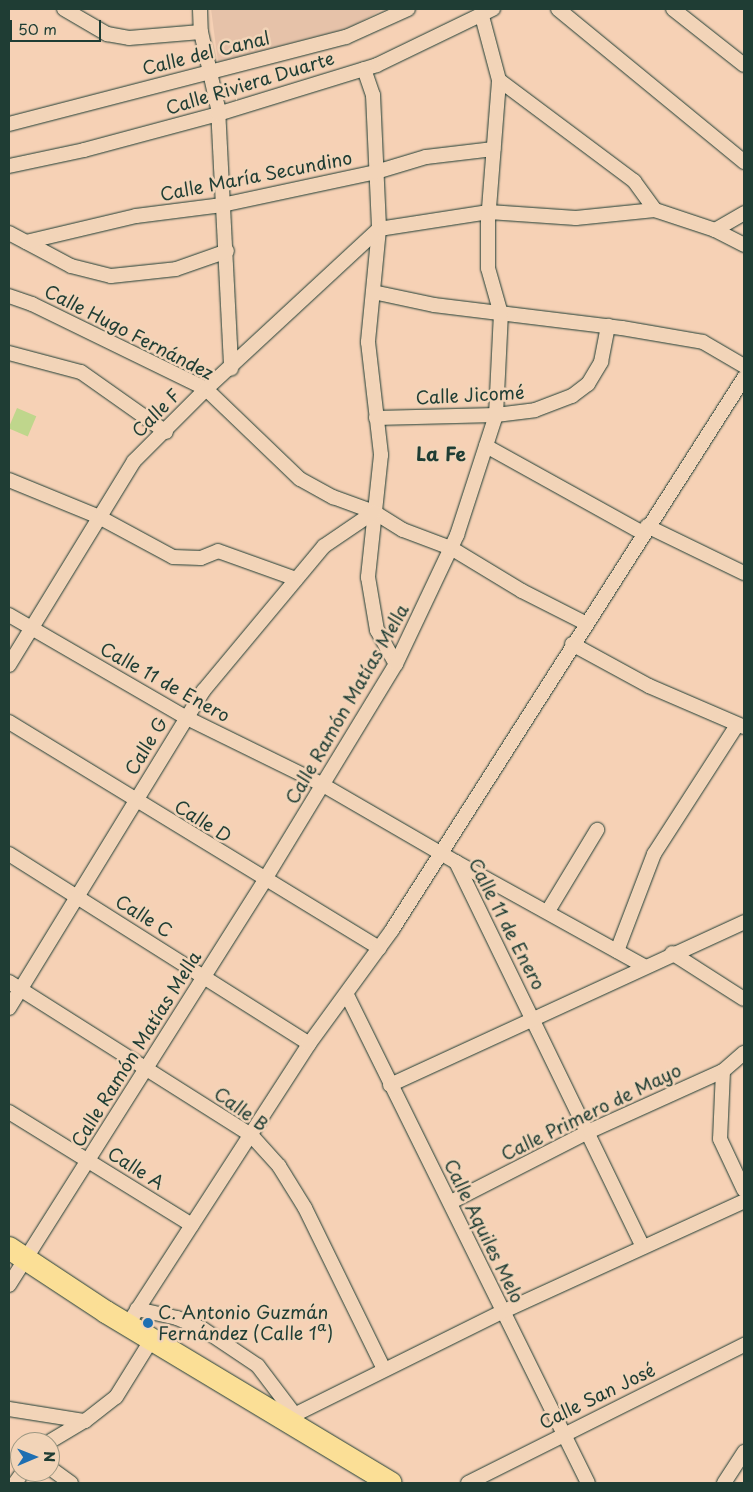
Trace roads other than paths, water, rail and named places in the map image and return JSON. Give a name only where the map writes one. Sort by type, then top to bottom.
[{"type":"main road","points":[[17,1253],[133,1317],[152,1339],[289,1417],[391,1483]]},
{"type":"street","points":[[64,9],[107,34],[129,38],[201,32]]},
{"type":"street","points":[[200,9],[201,32],[218,111],[231,369]]},
{"type":"street","name":"Calle del Canal","points":[[9,124],[210,74],[362,32],[408,9]]},
{"type":"street","points":[[558,9],[744,162]]},
{"type":"street","points":[[673,9],[744,65]]},
{"type":"street","name":"Calle Riviera Duarte","points":[[9,166],[84,150],[364,69],[488,12]]},
{"type":"street","name":"Calle Ramón Matías Mella","points":[[9,1285],[17,1253],[88,1161],[203,975],[264,881],[396,664],[451,548],[496,415],[501,314],[488,268],[489,212],[499,80],[488,12]]},
{"type":"street","points":[[364,69],[373,95],[380,229],[368,342],[381,455],[368,577],[377,630],[396,664]]},
{"type":"street","points":[[499,80],[634,181],[655,210]]},
{"type":"street","name":"Calle María Secundino","points":[[26,242],[136,216],[222,205],[376,172],[426,157],[494,149]]},
{"type":"street","points":[[380,229],[489,212],[576,218],[655,210],[715,230],[744,245]]},
{"type":"street","points":[[715,230],[744,214]]},
{"type":"street","name":"Calle F","points":[[9,665],[134,461],[166,432],[206,389],[231,369],[380,229]]},
{"type":"street","points":[[9,233],[71,266],[111,276],[176,269],[226,252]]},
{"type":"street","points":[[373,292],[501,314],[608,326],[703,342],[744,366]]},
{"type":"street","name":"Calle Hugo Fernández","points":[[9,296],[32,304],[206,389],[300,479],[333,497],[374,512],[403,530],[451,548],[522,591],[585,623]]},
{"type":"street","name":"Calle Jicomé","points":[[376,418],[496,415],[535,410],[572,396],[588,384],[601,362],[608,326]]},
{"type":"street","points":[[9,353],[82,372],[166,432]]},
{"type":"street","points":[[133,1317],[310,1044],[379,948],[645,529],[744,378]]},
{"type":"street","points":[[486,446],[645,529],[744,573]]},
{"type":"street","points":[[9,480],[99,517],[173,557],[201,558],[218,551],[296,579]]},
{"type":"street","name":"Calle G","points":[[9,1008],[14,986],[76,897],[185,717],[233,653],[324,546],[374,512]]},
{"type":"street","name":"Calle 11 de Enero","points":[[9,615],[185,717],[323,785],[456,862],[590,1130],[644,1247]]},
{"type":"street","points":[[572,644],[649,686],[740,727],[654,854],[617,951]]},
{"type":"street","name":"Calle D","points":[[9,722],[264,881],[379,948]]},
{"type":"street","points":[[548,911],[597,830]]},
{"type":"street","name":"Calle C","points":[[9,854],[310,1044]]},
{"type":"street","points":[[456,862],[548,911],[644,966]]},
{"type":"street","points":[[390,1085],[672,953],[744,922]]},
{"type":"street","points":[[672,953],[744,999]]},
{"type":"street","name":"Calle B","points":[[14,986],[251,1135],[279,1166],[304,1208],[384,1369]]},
{"type":"street","name":"Calle Aquiles Melo","points":[[347,995],[390,1085],[451,1202],[502,1312],[588,1483]]},
{"type":"street","name":"Calle Primero de Mayo","points":[[451,1202],[590,1130],[723,1070],[744,1054]]},
{"type":"street","points":[[723,1070],[720,1139],[744,1190]]},
{"type":"street","name":"Calle A","points":[[9,1112],[192,1225]]},
{"type":"street","points":[[133,1317],[177,1318],[203,1329],[258,1366],[289,1417],[502,1312],[744,1201]]},
{"type":"street","points":[[60,1436],[85,1421],[116,1397],[152,1339]]},
{"type":"street","name":"Calle San José","points":[[468,1483],[563,1433],[744,1345]]},
{"type":"street","points":[[9,1409],[85,1421]]},
{"type":"street","points":[[724,1483],[744,1452]]},
{"type":"street","points":[[60,1475],[71,1483]]},
{"type":"place","name":"C. Antonio Guzmán Fernández (Calle 1ª)","points":[[148,1323]]},
{"type":"district","name":"La Fe","points":[[441,454]]}]
